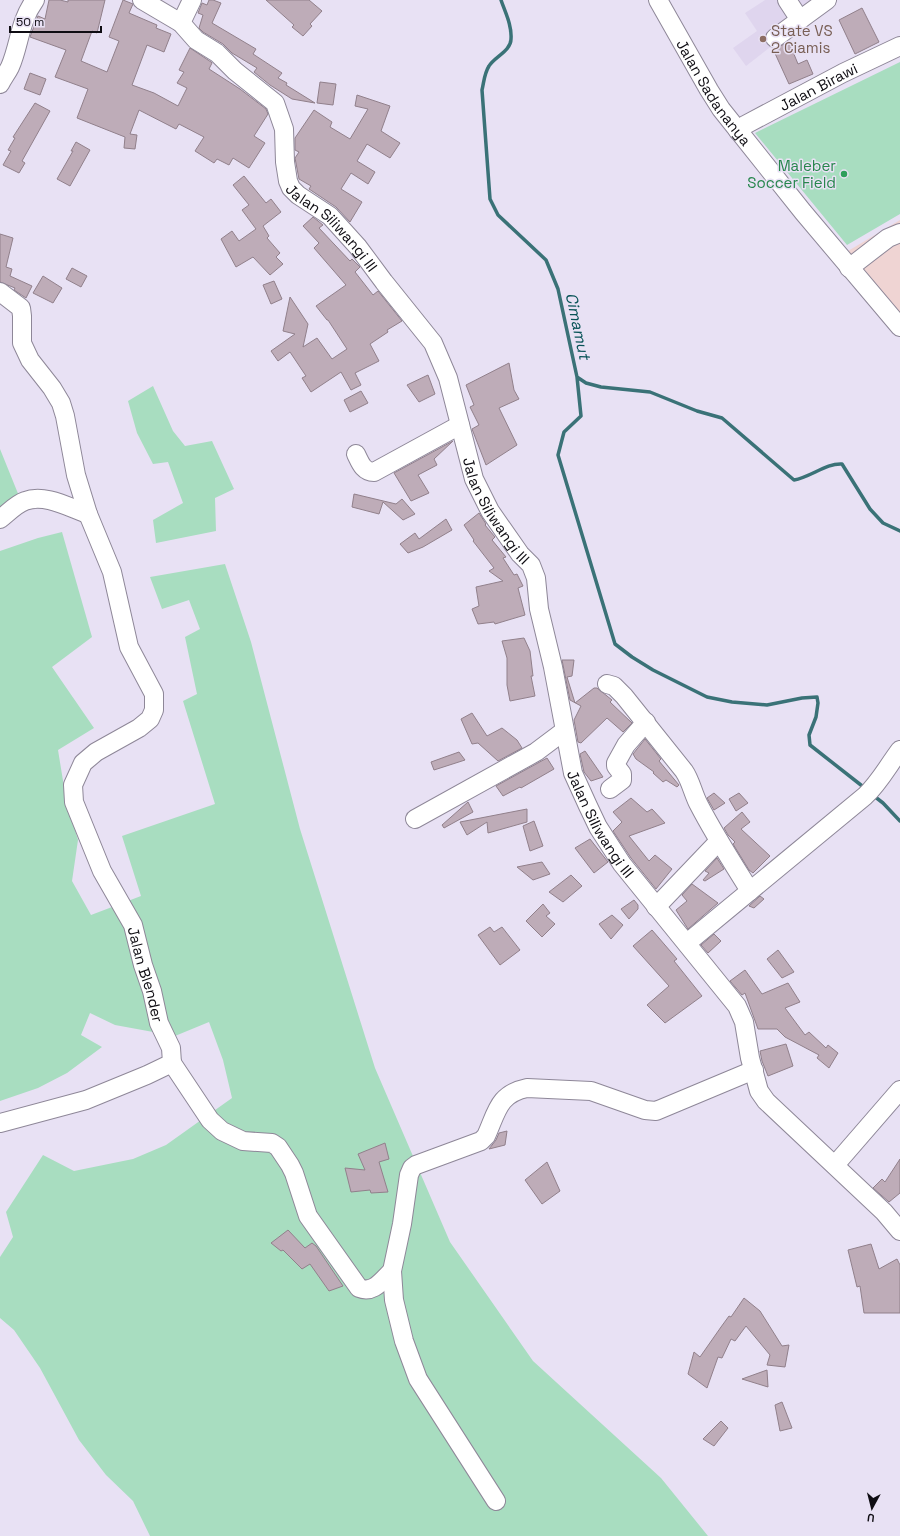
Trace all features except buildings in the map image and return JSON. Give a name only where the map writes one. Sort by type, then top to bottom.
[{"type":"street","points":[[0,84],[10,67],[7,54],[20,30],[28,10],[36,0]]},
{"type":"street","name":"Jalan Siliwangi III","points":[[142,0],[181,23],[196,40],[217,53],[235,71],[275,103],[284,129],[285,162],[288,181],[291,188],[298,195],[330,216],[358,247],[433,343],[448,378],[474,479],[490,511],[520,554],[531,565],[536,578],[540,609],[553,667],[572,773],[598,827],[622,864],[737,1006],[744,1022],[750,1058],[759,1091],[766,1101],[835,1165]]},
{"type":"street","points":[[181,23],[192,0]]},
{"type":"street","name":"Jalan Sadananya","points":[[658,0],[709,90],[738,131],[849,268],[900,328]]},
{"type":"street","points":[[787,0],[800,20]]},
{"type":"street","points":[[775,38],[827,0]]},
{"type":"street","name":"Jalan Birawi","points":[[738,131],[745,125],[829,80],[900,46]]},
{"type":"street","points":[[849,268],[888,238],[900,233]]},
{"type":"street","name":"Jalan Blender","points":[[0,292],[21,308],[22,343],[30,360],[52,388],[61,403],[65,416],[76,475],[88,514],[112,572],[129,647],[154,694],[154,710],[150,719],[140,728],[96,752],[83,763],[73,785],[74,802],[102,871],[133,925],[159,1023],[171,1048],[172,1063]]},
{"type":"street","points":[[356,454],[364,468],[369,472],[374,472],[460,425]]},
{"type":"street","points":[[0,519],[15,506],[33,499],[50,501],[88,514]]},
{"type":"street","points":[[607,684],[614,686],[619,691],[646,722],[687,775],[692,793],[718,841],[750,890]]},
{"type":"street","points":[[610,789],[622,780],[622,774],[616,766],[616,763],[626,745],[646,722]]},
{"type":"street","points":[[415,820],[536,752],[564,730]]},
{"type":"street","points":[[687,943],[868,793],[900,750]]},
{"type":"street","points":[[656,907],[718,841]]},
{"type":"street","points":[[0,1123],[86,1100],[172,1063],[210,1120],[218,1128],[228,1135],[243,1141],[272,1143],[278,1147],[294,1173],[308,1216],[359,1288],[364,1290],[373,1289],[392,1271]]},
{"type":"street","points":[[496,1501],[418,1379],[404,1341],[394,1300],[392,1271],[402,1224],[409,1175],[412,1168],[416,1165],[482,1141],[486,1136],[502,1100],[512,1092],[527,1088],[591,1091],[644,1110],[656,1111],[754,1070]]},
{"type":"street","points":[[897,1220],[835,1165],[900,1090]]},
{"type":"shaded area","name":"State VS 2 Ciamis","points":[[765,0],[831,0],[746,66],[733,48],[757,31],[745,13]]},
{"type":"shaded area","points":[[900,220],[900,318],[843,254]]},
{"type":"green space","name":"Maleber Soccer Field","points":[[900,62],[900,214],[847,245],[755,133]]},
{"type":"green space","points":[[153,386],[173,431],[185,446],[212,441],[234,489],[215,498],[216,531],[156,543],[153,520],[183,503],[168,462],[153,464],[137,433],[128,401]]},
{"type":"green space","points":[[0,449],[19,496],[0,512]]},
{"type":"green space","points":[[62,532],[92,637],[52,667],[94,728],[58,750],[66,799],[78,840],[72,881],[91,915],[141,896],[122,836],[215,804],[183,701],[197,694],[185,637],[200,629],[189,600],[162,609],[150,577],[225,564],[251,642],[300,829],[375,1068],[450,1242],[533,1361],[661,1478],[708,1536],[150,1536],[133,1501],[106,1475],[79,1440],[40,1368],[14,1330],[0,1318],[0,1257],[13,1237],[6,1212],[43,1155],[74,1171],[133,1159],[166,1145],[232,1098],[223,1060],[209,1022],[175,1036],[115,1025],[90,1013],[81,1035],[102,1047],[67,1073],[38,1088],[0,1101],[0,551],[38,538]]},
{"type":"waterway","name":"Cimamut","points":[[501,0],[508,19],[511,39],[508,47],[491,63],[487,69],[482,90],[490,199],[498,215],[546,260],[558,289],[577,377],[586,383],[601,387],[650,392],[697,411],[722,418],[794,480],[824,468],[836,464],[842,464],[870,509],[883,523],[900,531]]},
{"type":"waterway","points":[[577,377],[581,416],[564,432],[558,455],[615,644],[653,670],[707,697],[732,702],[767,705],[802,698],[817,697],[818,703],[816,717],[809,735],[810,745],[866,789]]},
{"type":"waterway","points":[[874,796],[900,821]]},
{"type":"place","name":"State VS 2 Ciamis","points":[[763,39]]},
{"type":"place","name":"Maleber Soccer Field","points":[[844,174]]}]
